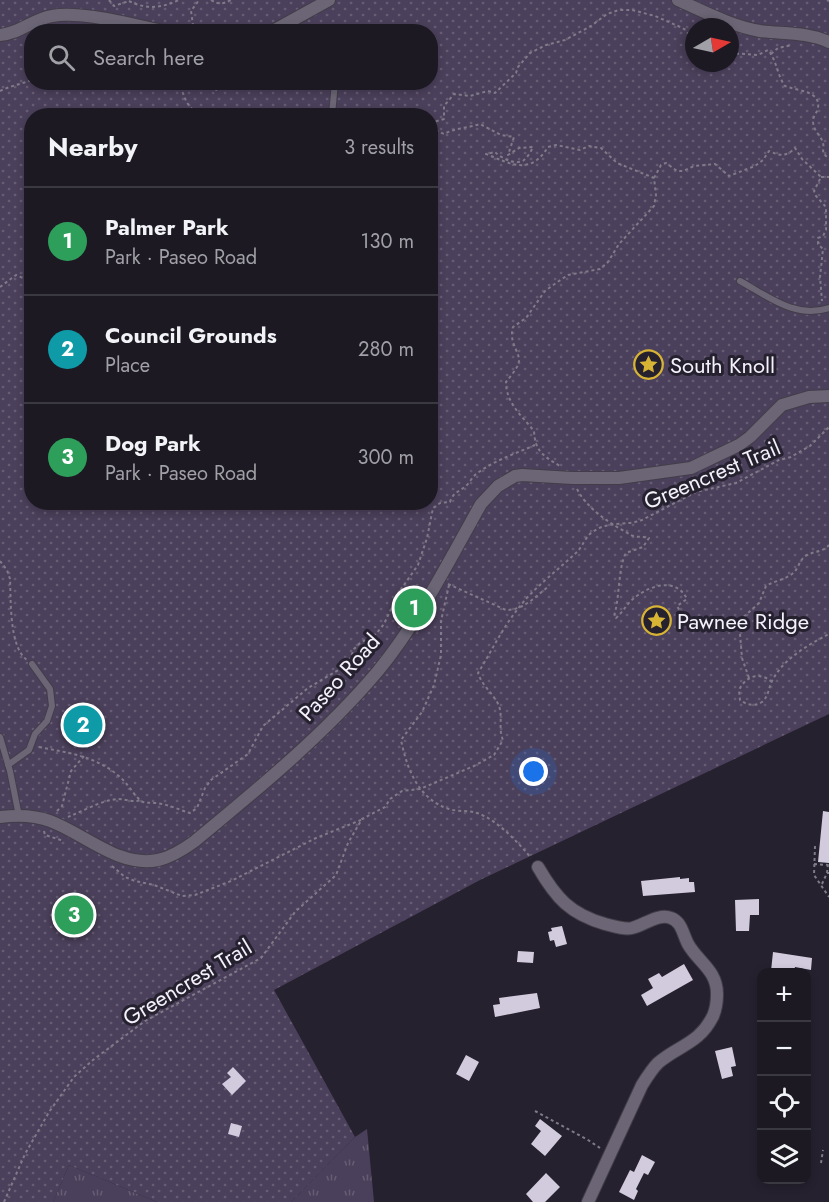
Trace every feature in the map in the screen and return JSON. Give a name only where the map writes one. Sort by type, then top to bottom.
[{"type":"street","points":[[286,24],[329,0]]},
{"type":"street","points":[[678,0],[742,27],[803,34],[828,40]]},
{"type":"street","points":[[32,24],[46,17],[62,14],[126,24]]},
{"type":"street","points":[[0,35],[24,28]]},
{"type":"street","name":"Paseo Road","points":[[0,817],[38,818],[56,824],[111,852],[140,861],[167,857],[195,842],[338,715],[379,670],[443,582],[482,504],[498,486],[515,476],[529,474],[572,478],[618,478],[691,468],[745,441],[782,405],[809,397],[829,396]]},
{"type":"street","points":[[538,867],[554,893],[564,904],[591,919],[624,929],[664,917],[675,920],[688,946],[712,973],[716,982],[717,1004],[710,1022],[694,1040],[661,1061],[652,1070],[642,1085],[588,1202]]},
{"type":"lane","points":[[333,108],[334,90]]},
{"type":"lane","points":[[740,281],[796,310],[816,312],[827,309]]},
{"type":"lane","points":[[8,765],[32,746],[35,734],[46,722],[52,706],[50,689],[32,664]]},
{"type":"lane","points":[[0,737],[19,816]]},
{"type":"path","points":[[109,0],[114,6],[129,0],[139,6],[161,7],[179,0]]},
{"type":"path","points":[[194,24],[191,11],[199,0]]},
{"type":"path","points":[[211,0],[217,4],[231,0]]},
{"type":"path","points":[[438,121],[444,119],[444,106],[454,94],[470,96],[488,91],[495,93],[516,73],[518,67],[530,53],[579,33],[606,14],[619,10],[632,10],[655,16],[685,30]]},
{"type":"path","points":[[739,53],[758,54],[768,50],[773,56],[779,77],[785,86],[814,95],[818,103],[818,109],[813,118],[814,129],[823,143],[823,153],[829,159]]},
{"type":"path","points":[[0,91],[24,83]]},
{"type":"path","points":[[180,90],[186,104],[191,108]]},
{"type":"path","points":[[438,132],[444,134],[453,129],[469,128],[480,124],[501,135],[514,138],[508,155],[519,148],[533,147],[525,159],[518,162],[506,159],[495,152],[486,154],[513,165],[529,164],[542,156],[548,147],[556,145],[580,150],[594,146],[601,148],[616,163],[654,178]]},
{"type":"path","points":[[531,427],[513,405],[506,390],[506,382],[519,362],[519,356],[512,341],[513,327],[517,322],[526,318],[545,291],[556,283],[568,275],[600,269],[608,262],[619,244],[654,206],[656,195],[654,178],[661,165],[666,163],[677,171],[683,171],[694,166],[715,164],[729,176],[755,166],[769,151],[779,155],[789,154],[795,148],[802,159],[821,177],[829,177]]},
{"type":"path","points":[[821,177],[814,191],[826,207],[826,230],[823,236],[818,238],[818,244],[823,249],[820,296],[827,309]]},
{"type":"path","points":[[0,287],[16,275],[24,277]]},
{"type":"path","name":"Greencrest Trail","points":[[4,1202],[49,1112],[74,1077],[145,1021],[261,958],[270,948],[284,923],[336,875],[348,843],[362,819],[384,807],[390,799],[402,791],[420,789],[494,755],[501,746],[502,740],[500,709],[478,673],[517,609],[576,553],[590,533],[612,524],[635,523],[696,492],[736,483],[810,446],[829,427]]},
{"type":"path","points":[[438,504],[450,502],[452,495],[496,462],[535,445]]},
{"type":"path","points":[[32,746],[84,756],[106,765],[130,786],[141,801],[147,804],[155,802],[190,813],[197,808],[211,780],[248,754],[263,726],[308,688],[340,669],[351,659],[354,649],[360,643],[376,634],[384,624],[399,592],[418,565],[433,510]]},
{"type":"path","points":[[612,524],[621,527],[631,535],[649,538],[644,547],[626,553],[622,560],[620,588],[614,616],[616,618],[642,592],[661,585],[674,585],[687,599],[677,606],[685,615],[704,620],[722,617],[739,621]]},
{"type":"path","points":[[739,621],[759,603],[766,586],[796,572],[801,560],[826,549],[829,545]]},
{"type":"path","points":[[0,561],[10,579],[15,640],[22,657],[32,664]]},
{"type":"path","points":[[538,867],[519,843],[492,822],[478,813],[453,810],[438,805],[420,789],[405,762],[401,740],[422,711],[434,685],[441,655],[443,582],[506,610],[517,609],[549,586]]},
{"type":"path","points":[[739,621],[742,658],[749,678]]},
{"type":"path","points":[[772,682],[766,676],[758,675],[749,678],[739,690],[741,700],[745,704],[752,705],[763,701],[770,691],[772,682],[787,662],[807,646],[829,634]]},
{"type":"path","points":[[56,824],[57,811],[62,806],[71,771],[84,756]]},
{"type":"path","points":[[56,824],[91,806],[118,799],[141,801]]},
{"type":"path","points":[[110,864],[125,877],[135,881],[154,885],[182,896],[195,895],[231,881],[316,838],[362,819]]},
{"type":"path","points":[[815,846],[814,875],[829,896]]},
{"type":"path","points":[[814,864],[828,864],[828,873],[821,886]]},
{"type":"path","points":[[535,1111],[600,1149]]},
{"type":"path","points":[[821,1163],[823,1150]]},
{"type":"green space","points":[[0,0],[829,0],[829,714],[480,880],[274,990],[355,1137],[291,1202],[157,1202],[69,1165],[53,1202],[0,1202]]},
{"type":"green space","points":[[367,1129],[374,1202],[291,1202],[355,1137]]},
{"type":"green space","points":[[69,1165],[157,1202],[53,1202]]},
{"type":"building","points":[[78,719],[88,719],[87,732],[77,731]]},
{"type":"building","points":[[823,811],[829,812],[829,863],[818,862]]},
{"type":"building","points":[[680,877],[680,879],[689,878],[689,882],[694,882],[695,892],[643,896],[641,881]]},
{"type":"building","points":[[759,899],[759,915],[750,915],[749,931],[736,931],[735,900]]},
{"type":"building","points":[[562,926],[567,944],[556,947],[554,940],[550,941],[548,932],[552,931],[551,928]]},
{"type":"building","points":[[518,951],[534,952],[533,963],[517,962]]},
{"type":"building","points":[[773,952],[812,958],[811,970],[811,968],[795,967],[771,968]]},
{"type":"building","points":[[684,964],[693,980],[647,1006],[641,995],[653,988],[648,979],[659,973],[662,977]]},
{"type":"building","points":[[537,993],[540,1008],[495,1017],[493,1005],[500,1004],[499,998]]},
{"type":"building","points":[[732,1047],[736,1066],[731,1067],[733,1076],[722,1079],[715,1051]]},
{"type":"building","points":[[466,1055],[479,1062],[469,1081],[456,1074]]},
{"type":"building","points":[[233,1067],[246,1081],[232,1095],[222,1084],[231,1077],[227,1073]]},
{"type":"building","points":[[540,1119],[562,1136],[545,1156],[531,1144],[541,1131],[535,1126]]},
{"type":"building","points":[[231,1123],[242,1126],[239,1137],[228,1134]]},
{"type":"building","points":[[642,1155],[655,1162],[648,1175],[644,1173],[636,1189],[638,1191],[634,1200],[619,1192],[630,1170],[634,1172]]},
{"type":"building","points":[[546,1173],[560,1187],[545,1202],[533,1202],[526,1194]]},
{"type":"place","name":"South Knoll","points":[[649,365]]},
{"type":"place","name":"Palmer Park","points":[[414,608]]},
{"type":"place","name":"Pawnee Ridge","points":[[656,621]]},
{"type":"place","name":"Council Grounds","points":[[83,725]]},
{"type":"place","name":"Dog Park","points":[[74,915]]}]
